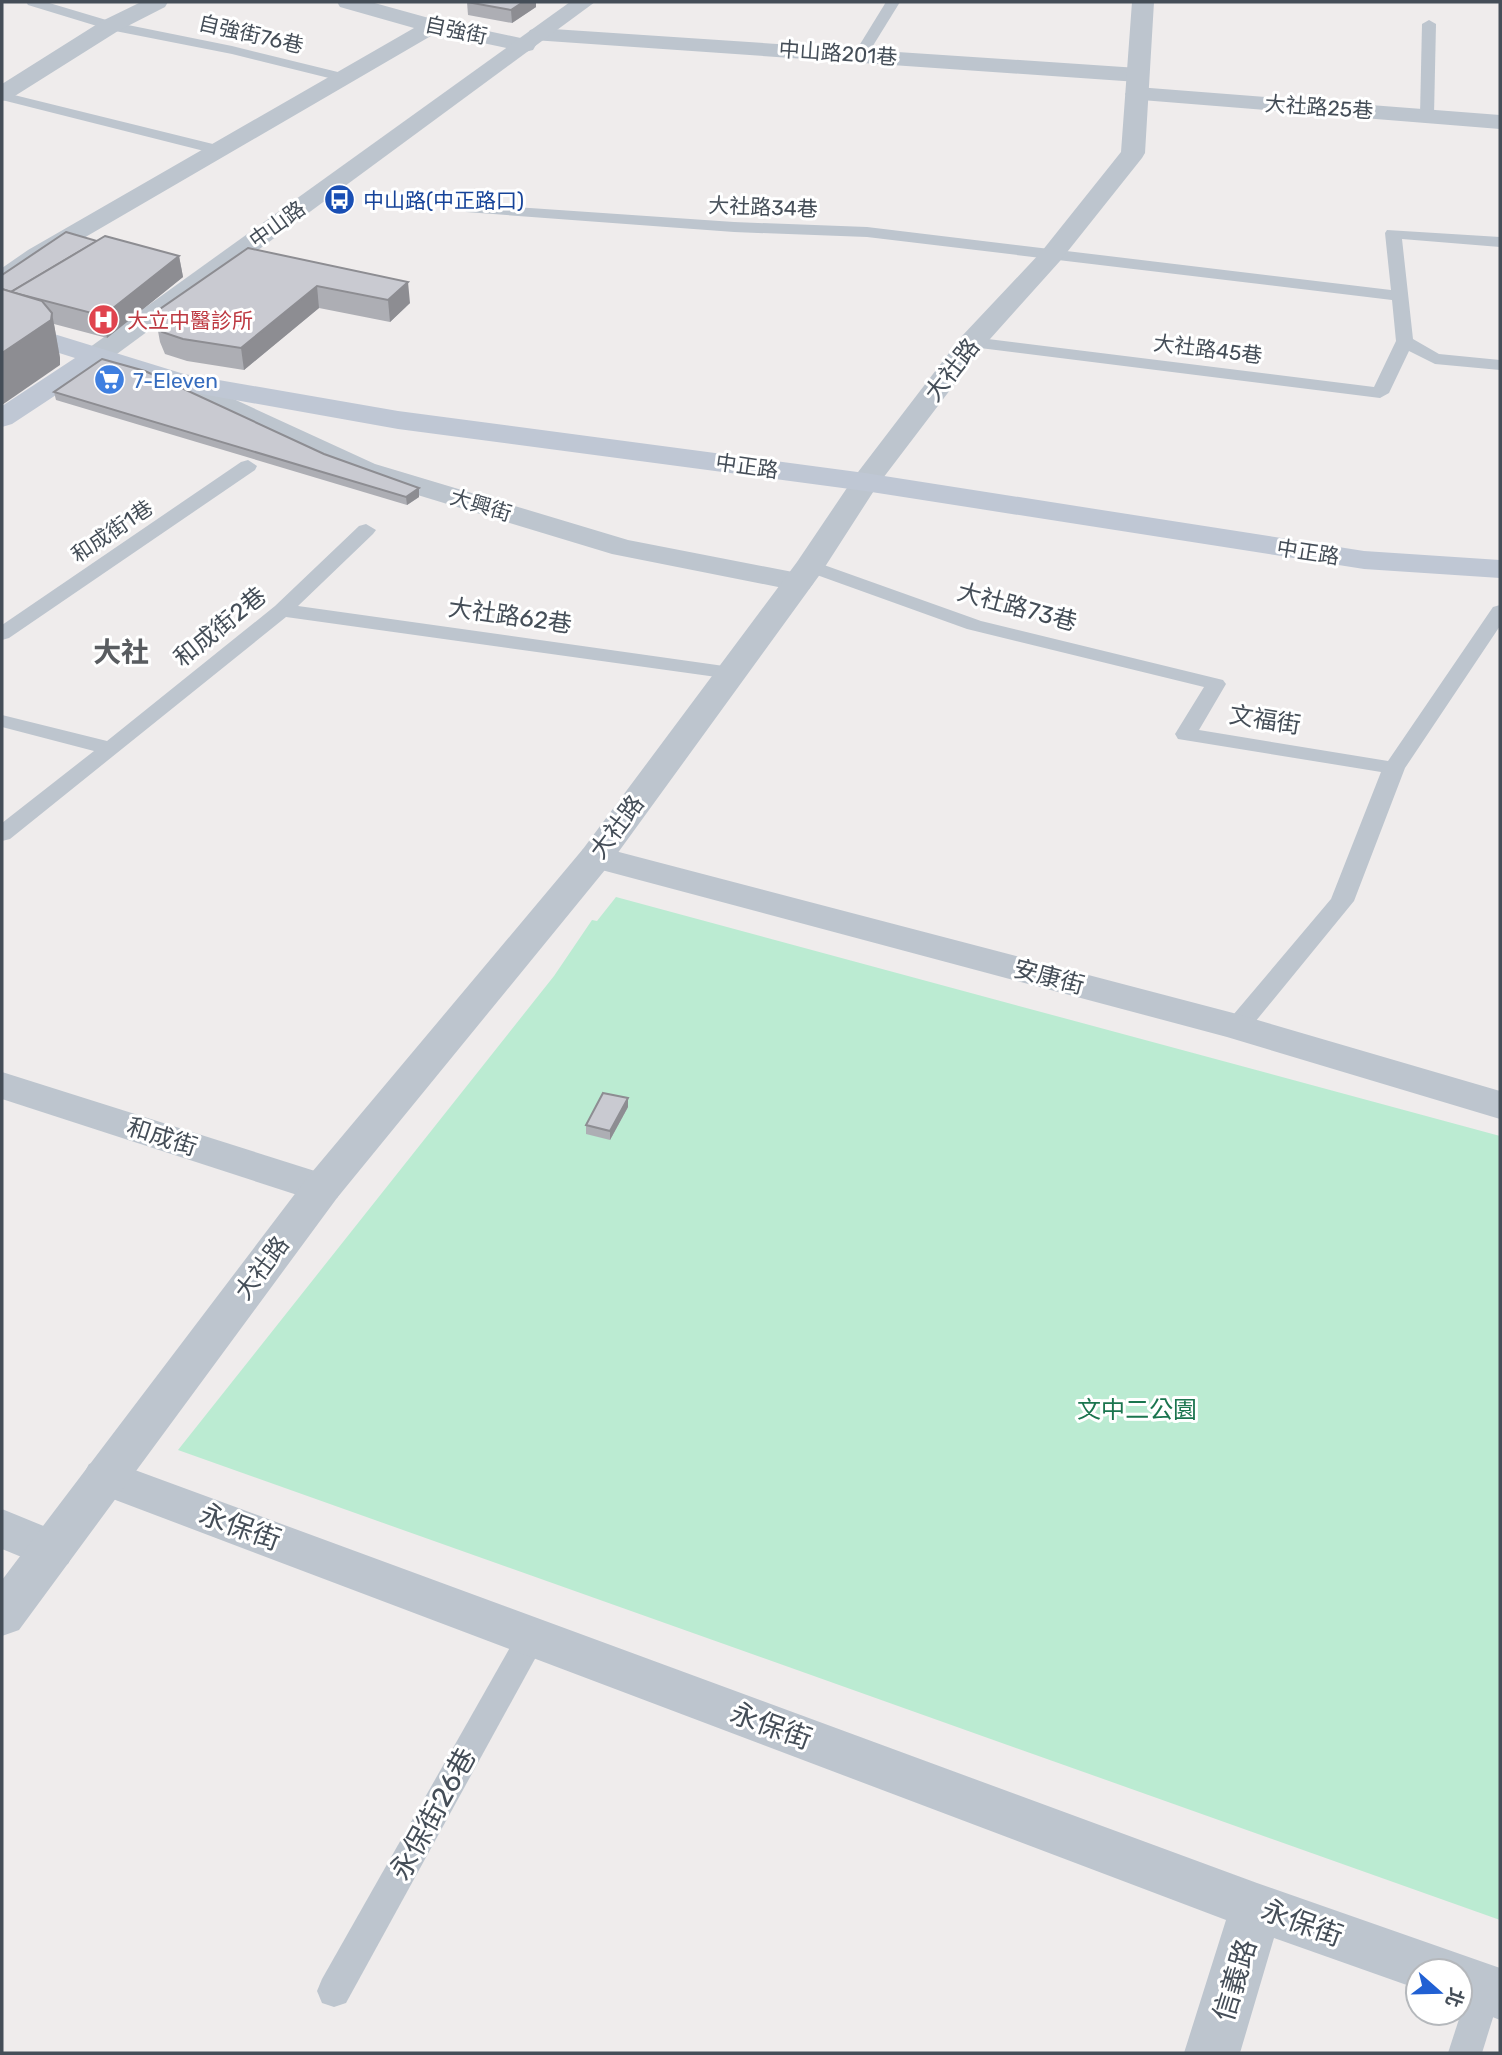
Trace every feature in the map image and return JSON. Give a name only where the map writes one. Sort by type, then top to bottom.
[{"type":"main road","name":"中正路","points":[[2,326],[179,382],[398,420],[865,482],[1364,561],[1500,569]]},
{"type":"main road","name":"中山路","points":[[2,418],[96,356]]},
{"type":"street","points":[[2,95],[110,26],[157,2]]},
{"type":"street","name":"自強街","points":[[348,2],[433,26],[531,40]]},
{"type":"street","name":"中山路","points":[[96,356],[584,2]]},
{"type":"street","name":"大社路","points":[[2,1616],[322,1188],[596,857],[804,574],[865,482],[972,342],[1051,256],[1133,153],[1143,2]]},
{"type":"street","points":[[2,280],[37,255],[433,26]]},
{"type":"street","name":"中山路201巷","points":[[531,40],[861,54],[1138,85]]},
{"type":"street","name":"大社路25巷","points":[[1138,85],[1500,121]]},
{"type":"street","name":"大興街","points":[[179,382],[365,470],[623,548],[804,574]]},
{"type":"street","name":"安康街","points":[[596,857],[1237,1027],[1500,1105]]},
{"type":"street","name":"和成街","points":[[2,1085],[322,1188]]},
{"type":"street","name":"永保街","points":[[105,1477],[1257,1907],[1404,1959]]},
{"type":"street","points":[[2,1528],[51,1549]]},
{"type":"street","name":"信義路","points":[[1212,2053],[1257,1907]]},
{"type":"lane","name":"自強街76巷","points":[[33,2],[110,26],[232,50],[341,77]]},
{"type":"lane","points":[[861,54],[893,2]]},
{"type":"lane","points":[[1427,114],[1429,24]]},
{"type":"lane","points":[[2,95],[220,150]]},
{"type":"lane","name":"大社路34巷","points":[[472,209],[734,227],[867,232],[1398,296]]},
{"type":"lane","points":[[1500,242],[1393,233],[1405,341],[1435,359],[1500,365]]},
{"type":"lane","name":"大社路45巷","points":[[972,342],[1380,393],[1405,341]]},
{"type":"lane","name":"和成街1巷","points":[[2,634],[248,466]]},
{"type":"lane","name":"和成街2巷","points":[[2,834],[111,750],[282,610],[366,530]]},
{"type":"lane","name":"大社路73巷","points":[[804,574],[974,625],[1216,684]]},
{"type":"lane","name":"大社路62巷","points":[[282,610],[731,673]]},
{"type":"lane","points":[[1237,1027],[1342,901],[1394,768],[1500,611]]},
{"type":"lane","name":"文福街","points":[[1216,684],[1186,734],[1394,768]]},
{"type":"lane","points":[[2,722],[111,750]]},
{"type":"lane","name":"永保街26巷","points":[[334,1991],[533,1637]]},
{"type":"lane","points":[[1465,2053],[1467,2027]]},
{"type":"green space","name":"文中二公園","points":[[616,897],[1500,1136],[1500,1920],[178,1450],[554,976],[592,920],[597,921]]},
{"type":"building","points":[[467,2],[523,2],[511,10]]},
{"type":"building","points":[[66,232],[97,241],[11,292],[2,289],[2,275]]},
{"type":"building","points":[[105,236],[179,256],[103,316],[11,292]]},
{"type":"building","points":[[248,248],[408,282],[388,300],[317,286],[241,348],[183,339],[162,332],[156,320],[160,309]]},
{"type":"building","points":[[2,289],[42,301],[52,313],[51,320],[2,353]]},
{"type":"building","points":[[102,359],[145,371],[324,454],[419,488],[406,497],[54,392]]},
{"type":"building","points":[[603,1093],[628,1098],[610,1131],[586,1125]]},
{"type":"place","name":"中山路(中正路口)","points":[[340,200]]},
{"type":"place","name":"大立中醫診所","points":[[104,320]]},
{"type":"place","name":"7-Eleven","points":[[110,380]]},
{"type":"district","name":"大社","points":[[121,652]]}]
